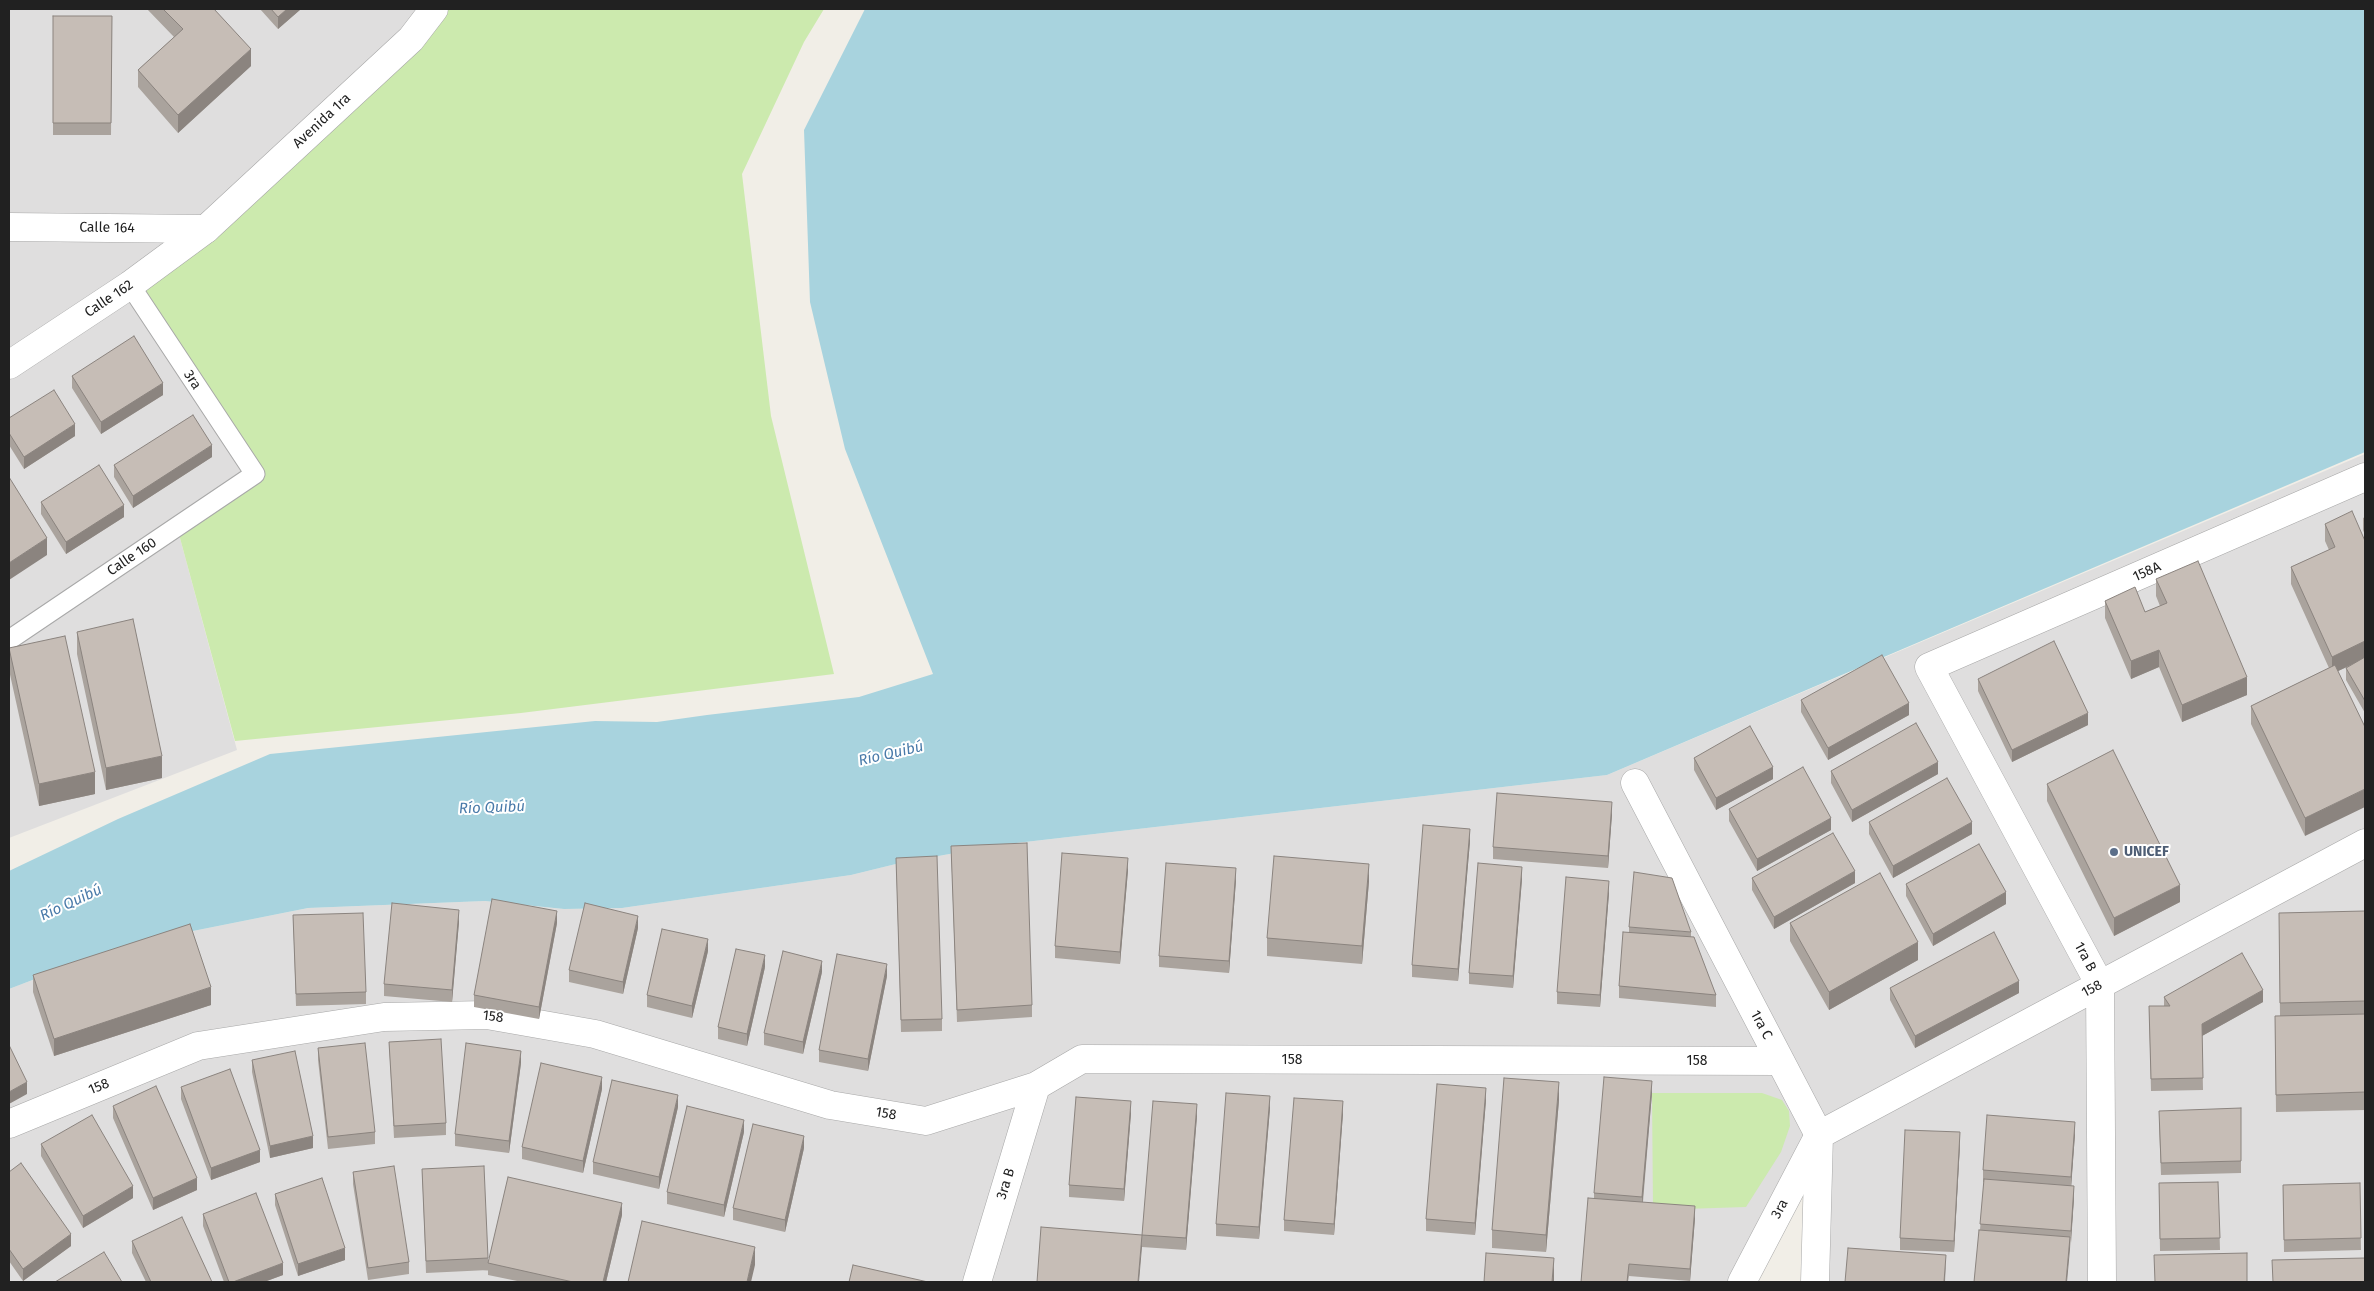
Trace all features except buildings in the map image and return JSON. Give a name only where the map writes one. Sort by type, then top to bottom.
[{"type":"street","name":"Avenida 1ra","points":[[206,229],[411,39],[434,9]]},
{"type":"street","name":"Calle 164","points":[[9,227],[206,229]]},
{"type":"street","name":"Calle 162","points":[[9,365],[130,285],[206,229]]},
{"type":"street","name":"158A","points":[[1929,667],[2365,477]]},
{"type":"street","name":"1ra B","points":[[1929,667],[2100,985],[2102,1282]]},
{"type":"street","name":"1ra C","points":[[1635,784],[1819,1135],[1816,1282]]},
{"type":"street","name":"158","points":[[1819,1135],[2365,843]]},
{"type":"street","name":"158","points":[[9,1124],[198,1046],[384,1018],[487,1015],[595,1034],[830,1105],[926,1121],[1036,1086],[1082,1059],[1780,1061]]},
{"type":"street","name":"3ra B","points":[[977,1282],[1036,1086]]},
{"type":"street","name":"3ra","points":[[1742,1282],[1819,1135]]},
{"type":"lane","name":"3ra","points":[[130,285],[254,474]]},
{"type":"lane","name":"Calle 160","points":[[9,640],[254,474]]},
{"type":"shaded area","points":[[9,9],[434,9],[255,474],[177,527],[237,750],[9,838]]},
{"type":"shaded area","points":[[2365,454],[2365,1282],[1813,1282],[1810,1164],[1751,1282],[9,1282],[9,989],[90,958],[178,934],[308,908],[485,901],[564,909],[622,908],[851,875],[900,863],[999,845],[1607,775]]},
{"type":"green space","points":[[434,9],[824,9],[804,42],[742,174],[771,416],[834,674],[521,713],[235,741],[177,527],[254,474],[130,285]]},
{"type":"green space","points":[[1652,1093],[1762,1093],[1782,1100],[1789,1111],[1790,1126],[1781,1152],[1746,1207],[1653,1210]]},
{"type":"water","name":"Río Quibú","points":[[865,9],[2365,9],[2365,452],[1607,775],[999,845],[900,863],[851,875],[622,908],[564,909],[485,901],[308,908],[178,934],[90,958],[9,989],[9,871],[118,819],[270,754],[595,721],[657,722],[859,697],[933,674],[845,449],[810,302],[804,130]]},
{"type":"place","name":"UNICEF","points":[[2114,852]]}]
